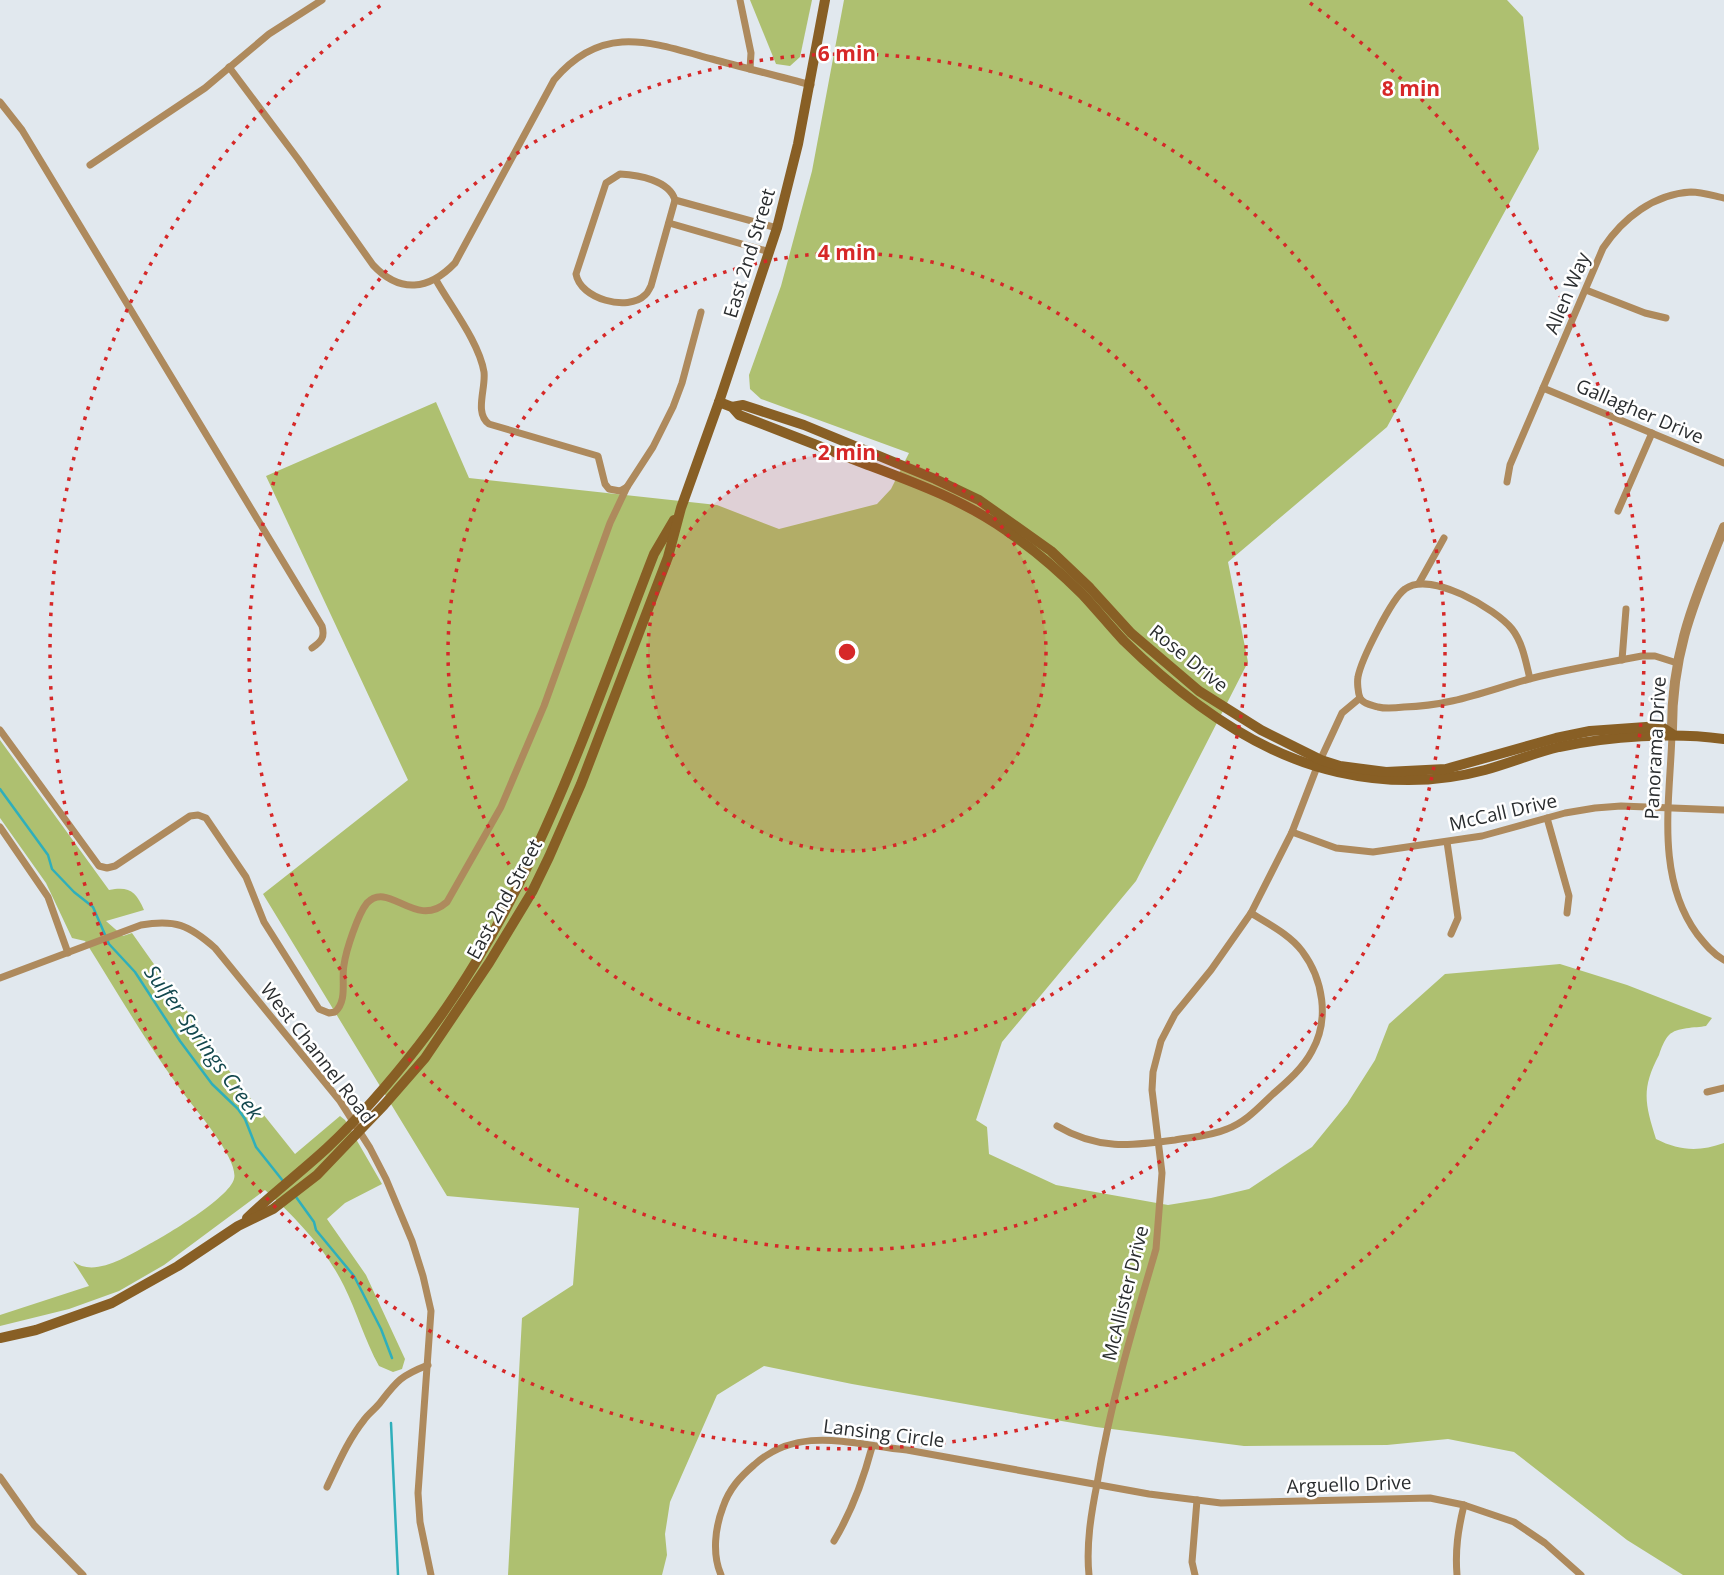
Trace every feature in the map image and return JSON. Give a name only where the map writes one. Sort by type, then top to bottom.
[{"type":"main road","name":"East 2nd Street","points":[[0,1338],[36,1330],[112,1303],[178,1266],[317,1175],[425,1058],[515,921],[549,857],[581,784],[668,556],[681,508],[777,228],[811,85],[825,0]]},
{"type":"main road","name":"Rose Drive","points":[[719,402],[732,407],[739,415],[928,488],[980,513],[1045,559],[1141,657],[1190,698],[1255,741],[1319,763],[1367,778],[1399,781],[1451,778],[1558,748],[1599,740],[1672,734],[1724,739]]},
{"type":"main road","name":"East 2nd Street","points":[[269,1205],[302,1168],[336,1139],[420,1044],[497,924],[529,866],[568,777],[654,554],[681,508]]},
{"type":"street","points":[[90,165],[205,88],[269,34],[322,0]]},
{"type":"street","points":[[740,0],[751,53],[750,69]]},
{"type":"street","points":[[229,67],[381,273],[401,284],[413,285],[436,280],[455,264],[554,80],[566,65],[579,56],[611,43],[644,41],[811,85]]},
{"type":"street","points":[[0,102],[22,130],[322,625],[324,634],[321,642],[312,648]]},
{"type":"street","points":[[628,175],[664,185],[676,200],[669,223],[651,286],[645,296],[635,300],[612,302],[584,291],[577,283],[578,262],[603,191],[612,177],[628,175]]},
{"type":"street","name":"Allen Way","points":[[1507,482],[1510,465],[1603,248],[1612,235],[1636,212],[1663,198],[1691,192],[1724,198]]},
{"type":"street","points":[[676,200],[777,228]]},
{"type":"street","points":[[669,223],[770,252]]},
{"type":"street","points":[[436,280],[482,362],[485,385],[481,408],[484,420],[489,424],[598,456],[605,484],[609,489],[620,491],[627,487]]},
{"type":"street","points":[[1586,290],[1645,313],[1666,318]]},
{"type":"street","points":[[0,730],[99,866],[114,866],[190,816],[198,814],[206,818],[246,877],[264,922],[319,1009],[335,1012],[343,1000],[342,975],[347,951],[365,906],[371,900],[384,897],[423,912],[441,908],[501,807],[544,706],[592,570],[627,487],[653,447],[673,407],[701,312]]},
{"type":"street","name":"Gallagher Drive","points":[[1543,388],[1724,463]]},
{"type":"street","points":[[1618,511],[1652,433]]},
{"type":"street","name":"Panorama Drive","points":[[1724,527],[1689,615],[1677,663],[1673,690],[1669,863],[1681,909],[1704,943],[1724,960]]},
{"type":"street","points":[[1419,583],[1444,538]]},
{"type":"street","points":[[1530,679],[1518,639],[1503,621],[1460,594],[1434,583],[1419,583],[1405,589],[1395,600],[1364,656],[1357,679],[1360,698],[1364,703],[1382,708],[1432,707],[1530,679],[1642,656],[1655,656],[1677,663]]},
{"type":"street","points":[[1622,660],[1626,609]]},
{"type":"street","name":"McAllister Drive","points":[[1089,1575],[1088,1557],[1097,1484],[1113,1399],[1156,1249],[1162,1195],[1152,1090],[1153,1072],[1161,1041],[1175,1014],[1211,970],[1251,913],[1292,832],[1342,713],[1360,698]]},
{"type":"street","name":"McCall Drive","points":[[1292,832],[1351,850],[1395,850],[1482,836],[1595,808],[1621,806],[1724,810]]},
{"type":"street","points":[[1547,818],[1569,896],[1567,913]]},
{"type":"street","points":[[0,827],[48,897],[68,953]]},
{"type":"street","points":[[1447,842],[1458,918],[1451,934]]},
{"type":"street","points":[[1057,1126],[1076,1137],[1095,1143],[1126,1145],[1207,1135],[1228,1129],[1250,1116],[1299,1070],[1320,1033],[1320,989],[1315,971],[1290,939],[1251,913]]},
{"type":"street","name":"West Channel Road","points":[[0,978],[141,925],[177,923],[202,936],[215,948],[340,1101],[386,1179],[419,1264],[431,1311],[418,1493],[422,1533],[431,1575]]},
{"type":"street","points":[[1707,1091],[1724,1088]]},
{"type":"street","points":[[327,1487],[341,1456],[390,1387],[414,1370],[428,1365]]},
{"type":"street","name":"Lansing Circle","points":[[721,1575],[715,1542],[718,1520],[726,1497],[739,1477],[780,1446],[833,1439],[1097,1484]]},
{"type":"street","points":[[834,1541],[849,1516],[863,1483],[872,1447]]},
{"type":"street","points":[[0,1477],[34,1525],[83,1575]]},
{"type":"street","name":"Arguello Drive","points":[[1097,1484],[1197,1500],[1250,1502],[1430,1498],[1514,1522],[1545,1543],[1581,1575]]},
{"type":"street","points":[[1195,1575],[1192,1562],[1197,1500]]},
{"type":"street","points":[[1457,1575],[1457,1533],[1464,1506]]},
{"type":"green space","points":[[750,0],[812,0],[800,57],[790,66],[776,64]]},
{"type":"green space","points":[[844,0],[1507,0],[1523,17],[1539,149],[1387,427],[1228,562],[1248,662],[1136,881],[1002,1042],[976,1120],[987,1127],[989,1154],[1056,1185],[1168,1205],[1249,1189],[1312,1147],[1347,1104],[1375,1060],[1389,1024],[1445,974],[1560,964],[1627,985],[1712,1018],[1706,1026],[1677,1030],[1667,1037],[1649,1078],[1647,1106],[1656,1139],[1690,1149],[1724,1143],[1724,1575],[1683,1575],[1627,1540],[1514,1452],[1448,1439],[1387,1445],[1244,1446],[1096,1427],[764,1366],[717,1395],[670,1502],[665,1534],[667,1555],[662,1575],[508,1575],[522,1318],[573,1285],[579,1208],[447,1196],[263,894],[408,780],[266,476],[436,402],[469,478],[717,505],[779,529],[877,504],[891,489],[909,453],[761,399],[750,389],[749,375],[781,286],[812,171]]},
{"type":"green space","points":[[0,740],[109,890],[131,891],[138,898],[144,910],[106,921],[123,936],[132,933],[235,1079],[295,1154],[340,1116],[345,1120],[382,1184],[345,1203],[327,1219],[366,1275],[405,1359],[402,1369],[393,1372],[379,1366],[337,1272],[298,1222],[265,1190],[164,1265],[119,1291],[69,1309],[0,1326],[0,1315],[89,1286],[73,1261],[90,1267],[110,1264],[195,1216],[230,1187],[234,1171],[218,1139],[162,1063],[85,941],[72,938],[46,883],[0,818]]},
{"type":"waterway","name":"Sulfer Springs Creek","points":[[0,789],[48,855],[52,869],[93,907],[109,944],[135,972],[212,1084],[238,1109],[256,1147],[283,1181]]},
{"type":"waterway","name":"Sulfer Springs Creek","points":[[296,1197],[314,1222],[316,1230],[354,1276],[381,1329],[392,1358]]},
{"type":"waterway","name":"Sulfer Springs Creek","points":[[391,1423],[398,1575]]}]
